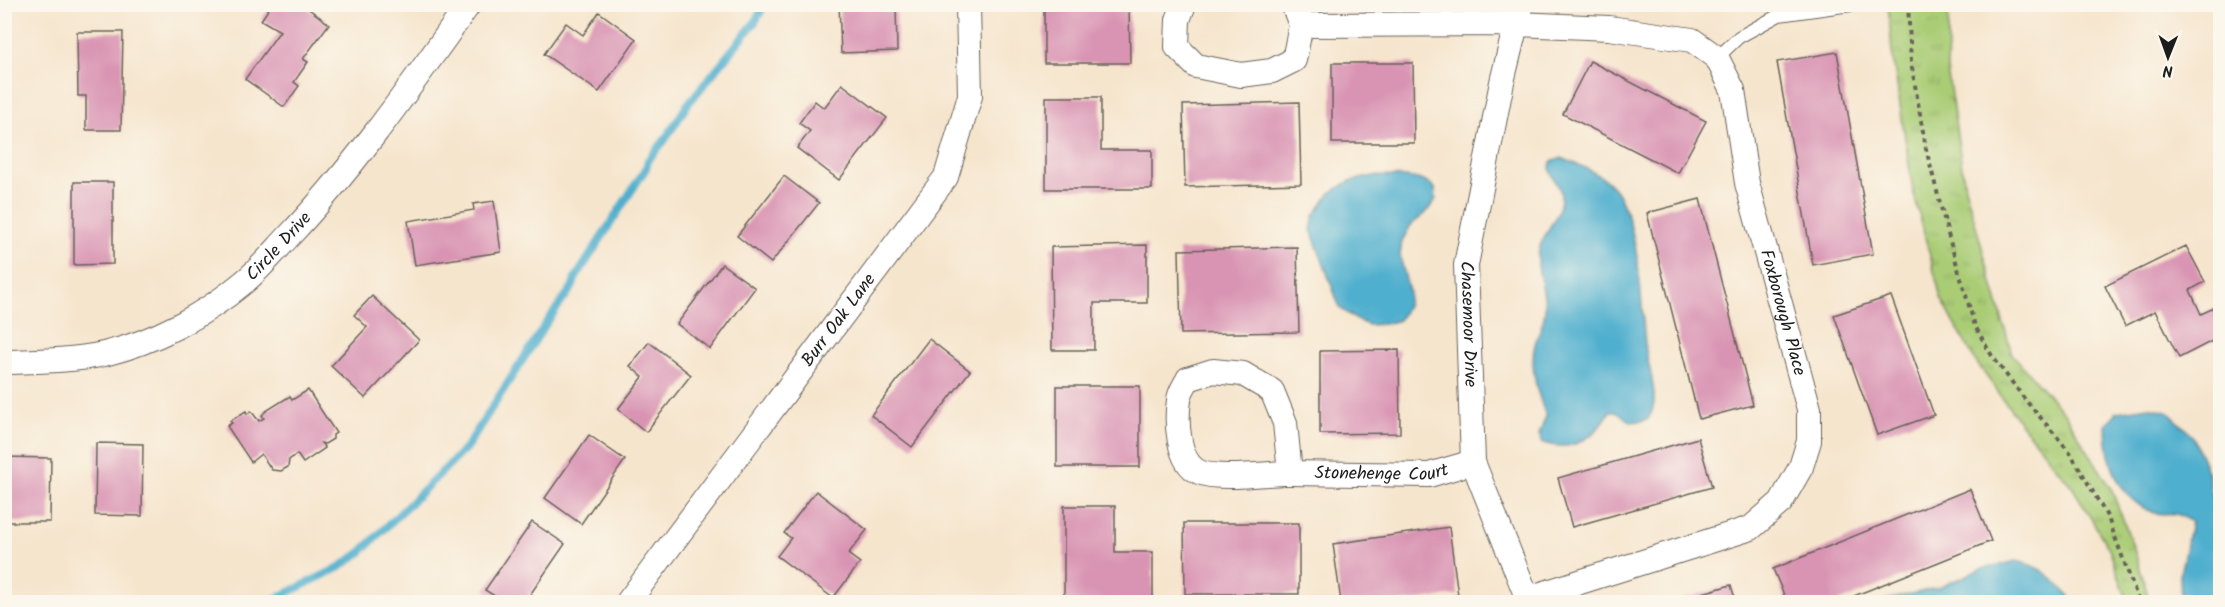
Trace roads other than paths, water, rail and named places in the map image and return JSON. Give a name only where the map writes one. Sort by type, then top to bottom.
[{"type":"street","name":"Circle Drive","points":[[4,362],[39,361],[103,354],[151,338],[206,311],[246,282],[326,196],[470,4]]},
{"type":"street","name":"Burr Oak Lane","points":[[628,603],[946,177],[970,96],[968,4]]},
{"type":"street","points":[[1184,4],[1178,20],[1177,47],[1196,66],[1241,75],[1272,71],[1294,60],[1297,15]]},
{"type":"street","name":"Foxborough Place","points":[[1297,15],[1519,14],[1692,40],[1717,58],[1733,90],[1747,183],[1809,409],[1809,441],[1801,467],[1781,502],[1750,528],[1529,600]]},
{"type":"street","name":"Chasemoor Drive","points":[[1519,14],[1502,82],[1466,265],[1473,462],[1529,600]]},
{"type":"street","name":"Stonehenge Court","points":[[1290,473],[1285,423],[1272,391],[1243,374],[1212,371],[1188,379],[1179,397],[1178,433],[1186,459],[1199,472],[1224,476],[1290,473],[1429,475],[1473,462]]},
{"type":"lane","points":[[1717,58],[1739,38],[1779,15],[1851,5]]},
{"type":"water","points":[[1561,158],[1605,180],[1616,191],[1624,206],[1635,243],[1645,344],[1653,381],[1654,403],[1647,420],[1631,422],[1618,412],[1610,412],[1597,429],[1582,441],[1554,446],[1543,443],[1539,435],[1546,416],[1537,390],[1533,353],[1545,313],[1539,272],[1539,250],[1561,203],[1560,190],[1550,167],[1551,162]]},
{"type":"water","points":[[1374,176],[1422,180],[1435,188],[1436,199],[1425,214],[1411,225],[1402,241],[1400,256],[1409,292],[1408,304],[1399,320],[1369,325],[1358,321],[1340,308],[1311,230],[1314,216],[1330,193],[1350,181]]},
{"type":"water","points":[[2148,407],[2167,411],[2193,436],[2208,474],[2212,495],[2220,506],[2220,602],[2181,602],[2180,574],[2191,522],[2179,515],[2155,513],[2142,507],[2123,489],[2112,465],[2108,452],[2106,425],[2117,412]]},
{"type":"water","points":[[2016,561],[2043,571],[2074,602],[1878,602],[1940,587],[1981,569]]},
{"type":"waterway","points":[[269,602],[340,567],[361,552],[466,448],[545,325],[573,286],[575,279],[646,168],[648,160],[664,141],[688,104],[755,22],[765,4]]}]
